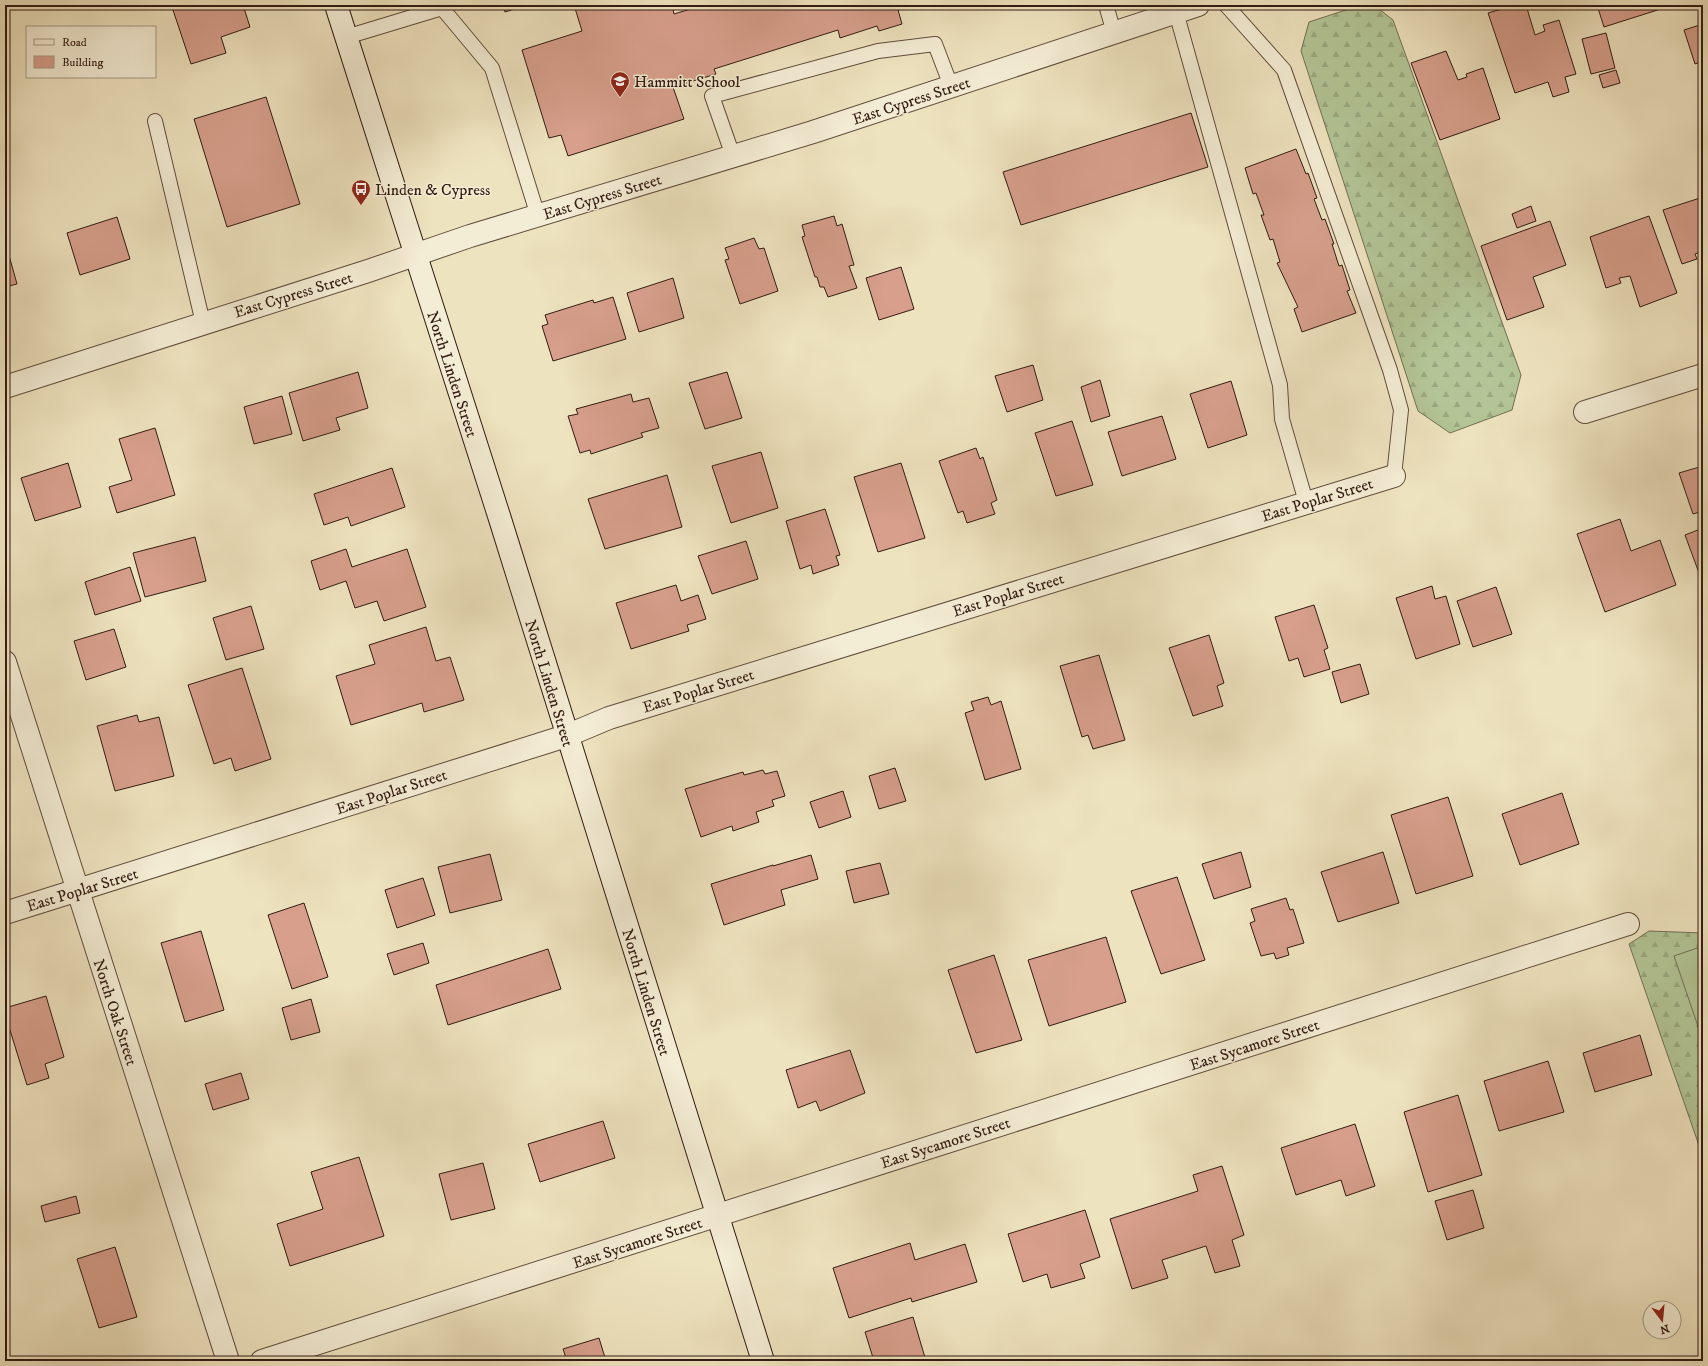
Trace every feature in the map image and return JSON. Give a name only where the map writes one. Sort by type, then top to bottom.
[{"type":"street","name":"North Linden Street","points":[[336,5],[500,519],[566,736],[764,1361]]},
{"type":"street","name":"East Cypress Street","points":[[5,386],[538,216],[813,132],[1198,5]]},
{"type":"street","points":[[1585,412],[1703,374]]},
{"type":"street","name":"East Poplar Street","points":[[5,914],[566,736],[609,718],[1394,476]]},
{"type":"street","name":"North Oak Street","points":[[5,662],[228,1361]]},
{"type":"street","name":"East Sycamore Street","points":[[262,1361],[1628,924]]},
{"type":"lane","points":[[1106,5],[1114,33]]},
{"type":"lane","points":[[1226,5],[1284,70],[1390,370],[1401,410],[1394,476]]},
{"type":"lane","points":[[346,37],[442,8],[492,68],[538,216]]},
{"type":"lane","points":[[1176,12],[1280,385],[1282,419],[1306,502]]},
{"type":"lane","points":[[733,156],[712,96],[878,51],[935,44],[951,86]]},
{"type":"lane","points":[[155,120],[203,323]]},
{"type":"green space","points":[[1361,5],[1374,5],[1393,20],[1521,375],[1512,410],[1450,433],[1418,411],[1301,51],[1309,22]]},
{"type":"green space","points":[[1649,931],[1703,933],[1703,1157],[1629,944]]},
{"type":"green space","points":[[1703,946],[1703,1041],[1674,956]]},
{"type":"building","points":[[187,5],[243,5],[250,27],[221,37],[226,53],[191,64],[173,10]]},
{"type":"building","points":[[502,5],[527,5],[505,12]]},
{"type":"building","points":[[574,5],[672,5],[674,14],[704,5],[914,5],[898,10],[902,24],[879,31],[877,26],[840,38],[838,30],[714,69],[716,74],[673,87],[684,119],[568,156],[561,135],[549,138],[522,50],[582,31]]},
{"type":"building","points":[[1516,5],[1526,5],[1535,35],[1545,31],[1543,25],[1559,20],[1576,74],[1565,77],[1569,92],[1553,97],[1548,82],[1515,93],[1488,13]]},
{"type":"building","points":[[1597,5],[1667,5],[1667,7],[1604,27]]},
{"type":"building","points":[[1703,24],[1703,61],[1695,64],[1684,30]]},
{"type":"building","points":[[1606,33],[1615,68],[1591,74],[1582,39]]},
{"type":"building","points":[[1446,51],[1458,80],[1467,77],[1466,74],[1483,68],[1500,119],[1440,140],[1411,63]]},
{"type":"building","points":[[1616,70],[1620,83],[1603,88],[1599,75]]},
{"type":"building","points":[[266,97],[300,204],[227,227],[194,119]]},
{"type":"building","points":[[1191,113],[1208,167],[1021,225],[1003,172]]},
{"type":"building","points":[[1296,149],[1306,174],[1308,173],[1317,198],[1314,199],[1322,220],[1325,219],[1334,244],[1332,244],[1339,266],[1342,265],[1350,290],[1347,291],[1356,313],[1302,332],[1294,309],[1298,307],[1277,263],[1280,262],[1273,239],[1270,240],[1261,215],[1264,215],[1256,193],[1253,194],[1245,168]]},
{"type":"building","points":[[1703,197],[1703,251],[1695,254],[1697,259],[1682,264],[1663,210]]},
{"type":"building","points":[[1531,206],[1536,221],[1517,228],[1512,214]]},
{"type":"building","points":[[834,216],[837,226],[842,224],[854,265],[849,266],[857,288],[828,297],[824,287],[820,287],[817,277],[815,277],[802,237],[805,236],[802,225]]},
{"type":"building","points":[[1649,216],[1677,293],[1640,307],[1630,276],[1619,278],[1621,283],[1606,288],[1590,237]]},
{"type":"building","points":[[117,217],[130,259],[80,275],[67,233]]},
{"type":"building","points":[[1550,221],[1566,265],[1533,277],[1544,307],[1507,320],[1481,246]]},
{"type":"building","points":[[754,238],[759,249],[764,248],[778,291],[740,304],[725,260],[729,259],[725,248]]},
{"type":"building","points":[[5,241],[17,284],[5,287]]},
{"type":"building","points":[[901,267],[914,309],[879,320],[866,278]]},
{"type":"building","points":[[673,278],[684,318],[639,332],[627,293]]},
{"type":"building","points":[[613,297],[626,339],[553,361],[542,326],[548,324],[545,315],[593,300],[594,303]]},
{"type":"building","points":[[1033,365],[1043,400],[1007,412],[995,376]]},
{"type":"building","points":[[358,372],[368,408],[336,418],[340,430],[303,441],[289,393]]},
{"type":"building","points":[[727,372],[742,418],[705,429],[689,383]]},
{"type":"building","points":[[1100,380],[1110,416],[1091,422],[1081,387]]},
{"type":"building","points":[[1231,381],[1247,435],[1208,448],[1190,394]]},
{"type":"building","points":[[631,394],[633,402],[649,398],[659,428],[641,433],[643,437],[591,454],[590,450],[580,453],[568,416],[578,414],[576,409]]},
{"type":"building","points":[[282,396],[292,434],[254,444],[244,407]]},
{"type":"building","points":[[1162,416],[1176,459],[1122,476],[1108,432]]},
{"type":"building","points":[[1072,421],[1093,485],[1056,496],[1035,433]]},
{"type":"building","points":[[155,428],[175,495],[117,513],[109,487],[132,480],[119,439]]},
{"type":"building","points":[[976,448],[980,459],[983,457],[997,500],[991,503],[995,514],[967,523],[963,511],[958,513],[939,461]]},
{"type":"building","points":[[761,452],[778,508],[731,523],[712,466]]},
{"type":"building","points":[[68,463],[81,507],[35,521],[21,478]]},
{"type":"building","points":[[901,463],[925,538],[878,552],[854,477]]},
{"type":"building","points":[[1703,466],[1703,511],[1693,514],[1679,473]]},
{"type":"building","points":[[392,468],[405,507],[351,526],[348,517],[324,525],[314,494]]},
{"type":"building","points":[[667,475],[682,527],[605,549],[588,499]]},
{"type":"building","points":[[825,509],[840,555],[836,556],[839,565],[813,574],[811,565],[800,569],[786,521]]},
{"type":"building","points":[[1620,519],[1631,551],[1660,540],[1676,585],[1605,612],[1577,534]]},
{"type":"building","points":[[1703,528],[1703,572],[1699,573],[1685,535]]},
{"type":"building","points":[[195,537],[206,581],[145,597],[133,553]]},
{"type":"building","points":[[746,541],[758,579],[712,594],[698,556]]},
{"type":"building","points":[[346,549],[352,567],[407,549],[426,607],[384,621],[377,601],[355,608],[346,581],[320,590],[311,561]]},
{"type":"building","points":[[130,567],[141,601],[95,615],[85,582]]},
{"type":"building","points":[[676,585],[681,601],[698,595],[706,619],[687,625],[689,631],[631,649],[616,603]]},
{"type":"building","points":[[1432,586],[1435,599],[1446,596],[1460,644],[1416,659],[1396,598]]},
{"type":"building","points":[[1496,587],[1512,634],[1473,647],[1457,601]]},
{"type":"building","points":[[1314,605],[1328,648],[1324,650],[1330,669],[1304,677],[1298,658],[1289,661],[1275,617]]},
{"type":"building","points":[[251,606],[264,649],[226,660],[213,618]]},
{"type":"building","points":[[426,627],[436,661],[450,657],[464,700],[424,712],[422,703],[351,725],[336,676],[375,664],[369,645]]},
{"type":"building","points":[[114,629],[126,667],[86,680],[74,641]]},
{"type":"building","points":[[1209,635],[1224,683],[1217,686],[1223,706],[1193,716],[1169,648]]},
{"type":"building","points":[[1099,655],[1125,740],[1093,749],[1088,735],[1082,737],[1060,666]]},
{"type":"building","points":[[1360,664],[1369,694],[1341,703],[1332,672]]},
{"type":"building","points":[[242,668],[271,759],[235,771],[231,758],[214,764],[188,685]]},
{"type":"building","points":[[988,697],[991,705],[1001,701],[1021,769],[985,780],[965,713],[974,710],[971,702]]},
{"type":"building","points":[[137,715],[139,722],[159,717],[174,776],[115,791],[97,726]]},
{"type":"building","points":[[895,768],[906,801],[879,809],[869,776]]},
{"type":"building","points":[[763,770],[765,774],[777,771],[785,796],[772,800],[774,806],[756,812],[759,822],[733,831],[732,826],[701,837],[685,789],[743,772],[744,775]]},
{"type":"building","points":[[843,791],[851,817],[819,828],[810,802]]},
{"type":"building","points":[[1562,793],[1579,844],[1520,865],[1502,814]]},
{"type":"building","points":[[1448,797],[1473,876],[1416,894],[1391,815]]},
{"type":"building","points":[[1241,852],[1251,887],[1214,899],[1202,864]]},
{"type":"building","points":[[1383,852],[1399,903],[1338,922],[1321,872]]},
{"type":"building","points":[[490,854],[502,900],[450,913],[438,867]]},
{"type":"building","points":[[811,855],[818,879],[781,890],[785,905],[724,925],[711,884]]},
{"type":"building","points":[[880,863],[889,894],[854,903],[846,871]]},
{"type":"building","points":[[1177,877],[1205,960],[1161,974],[1131,891]]},
{"type":"building","points":[[423,878],[435,915],[397,928],[385,890]]},
{"type":"building","points":[[1286,898],[1290,910],[1293,909],[1304,943],[1287,948],[1289,955],[1276,959],[1274,953],[1261,956],[1250,923],[1255,921],[1251,909]]},
{"type":"building","points":[[304,903],[328,977],[292,989],[268,915]]},
{"type":"building","points":[[201,931],[224,1010],[185,1022],[161,943]]},
{"type":"building","points":[[1106,937],[1126,1002],[1049,1026],[1028,960]]},
{"type":"building","points":[[423,943],[429,963],[394,975],[387,954]]},
{"type":"building","points":[[548,949],[561,989],[448,1025],[436,985]]},
{"type":"building","points":[[994,955],[1022,1040],[976,1053],[948,970]]},
{"type":"building","points":[[46,996],[64,1057],[45,1064],[49,1078],[27,1085],[5,1014],[5,1008]]},
{"type":"building","points":[[311,999],[320,1032],[291,1040],[282,1008]]},
{"type":"building","points":[[1640,1035],[1652,1075],[1595,1092],[1583,1053]]},
{"type":"building","points":[[850,1050],[865,1093],[820,1111],[816,1101],[798,1108],[786,1070]]},
{"type":"building","points":[[1548,1061],[1564,1112],[1499,1131],[1484,1081]]},
{"type":"building","points":[[241,1073],[249,1099],[213,1110],[205,1084]]},
{"type":"building","points":[[1458,1095],[1482,1175],[1428,1192],[1404,1112]]},
{"type":"building","points":[[603,1121],[615,1158],[540,1182],[528,1144]]},
{"type":"building","points":[[1355,1124],[1375,1186],[1346,1196],[1341,1180],[1296,1195],[1281,1148]]},
{"type":"building","points":[[359,1157],[384,1236],[290,1266],[277,1224],[323,1209],[311,1172]]},
{"type":"building","points":[[483,1163],[495,1209],[451,1220],[439,1174]]},
{"type":"building","points":[[1222,1166],[1244,1235],[1232,1240],[1240,1266],[1215,1273],[1206,1246],[1162,1260],[1168,1278],[1132,1289],[1110,1219],[1198,1191],[1193,1175]]},
{"type":"building","points":[[1473,1190],[1484,1228],[1447,1240],[1435,1201]]},
{"type":"building","points":[[76,1196],[80,1213],[45,1222],[41,1206]]},
{"type":"building","points":[[1085,1210],[1100,1257],[1080,1264],[1085,1278],[1051,1288],[1047,1274],[1023,1282],[1008,1234]]},
{"type":"building","points":[[910,1243],[915,1260],[965,1244],[977,1282],[912,1302],[911,1298],[849,1318],[833,1268]]},
{"type":"building","points":[[115,1247],[137,1317],[99,1328],[77,1259]]},
{"type":"building","points":[[913,1317],[926,1361],[874,1361],[865,1332]]},
{"type":"building","points":[[599,1338],[606,1361],[555,1361],[566,1358],[563,1349]]},
{"type":"place","name":"Hammitt School","points":[[620,98]]},
{"type":"place","name":"Linden & Cypress","points":[[361,206]]}]
